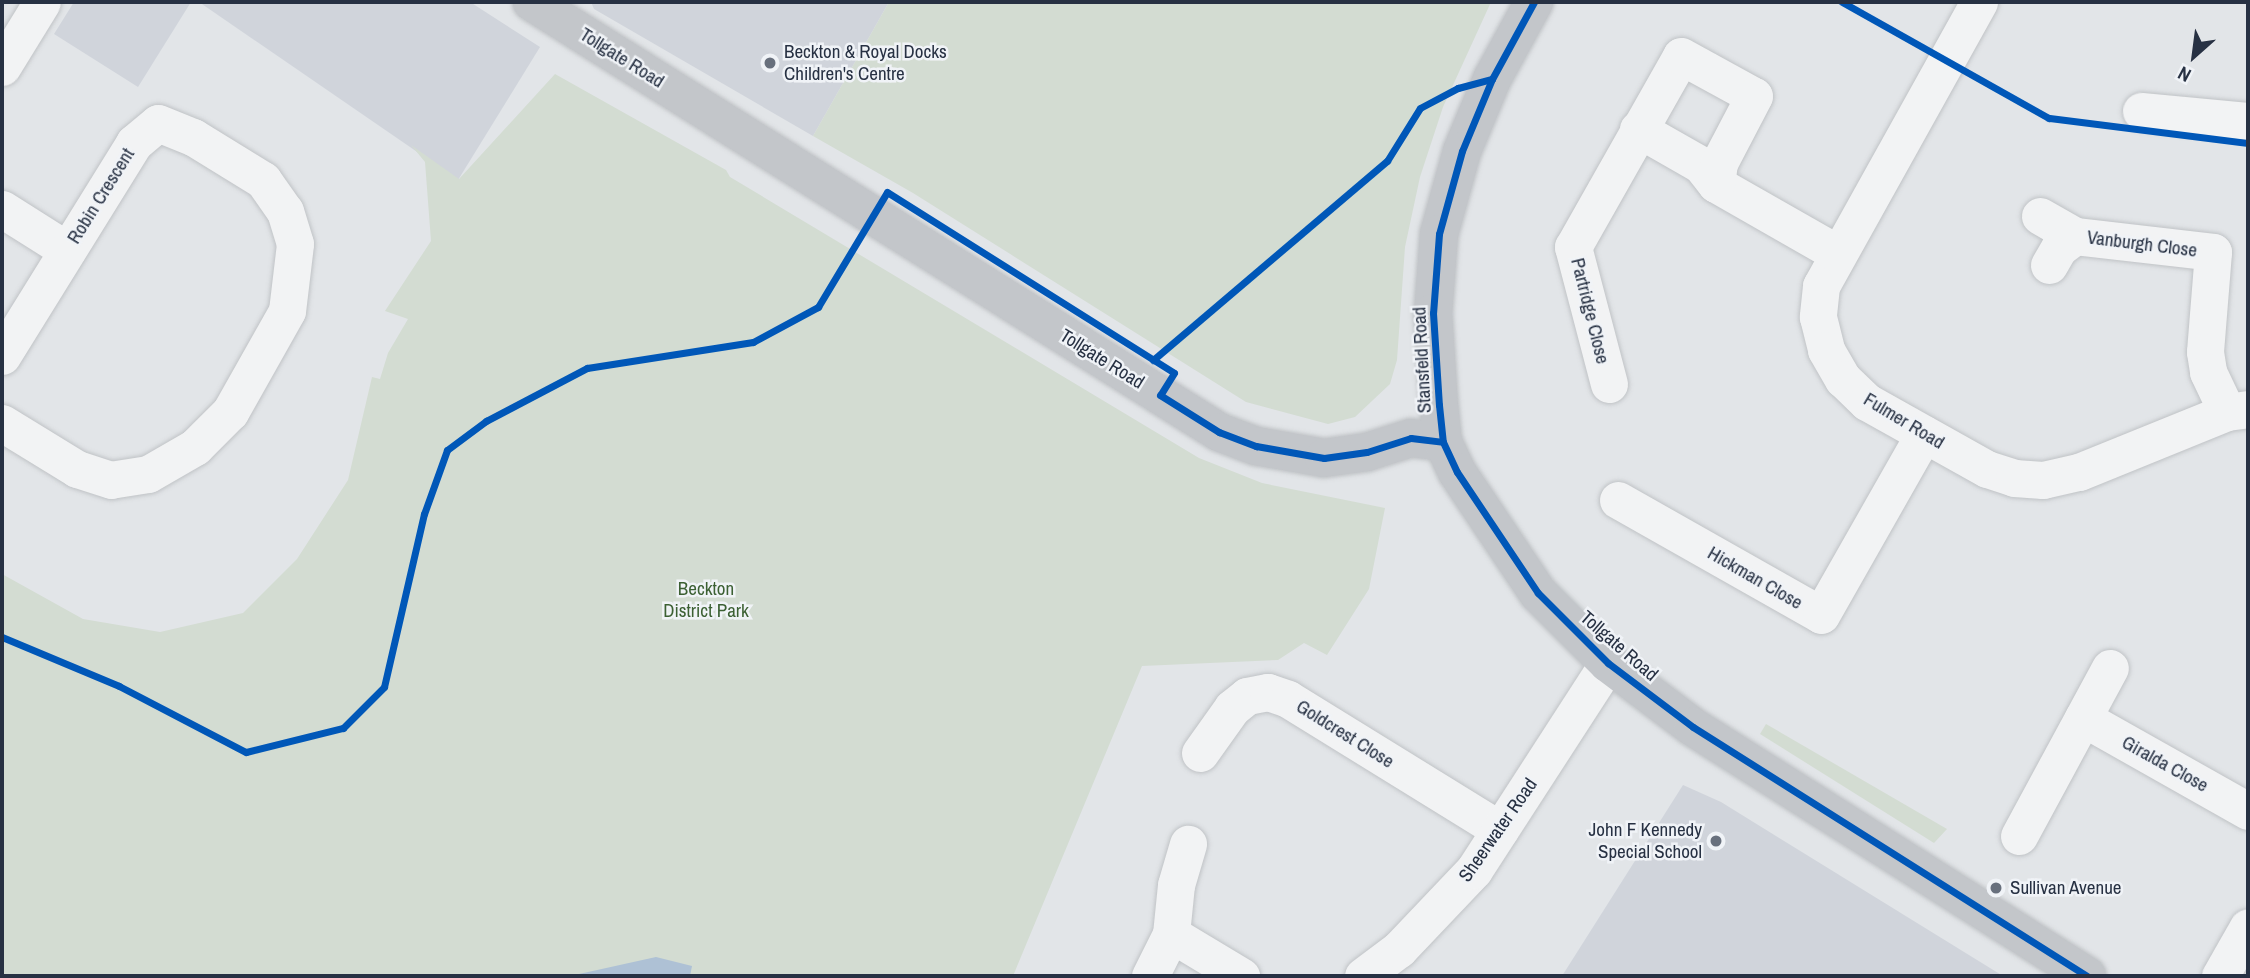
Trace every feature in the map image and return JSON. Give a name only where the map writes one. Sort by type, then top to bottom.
[{"type":"street","points":[[2,67],[42,2]]},
{"type":"street","name":"Tollgate Road","points":[[532,2],[1219,432],[1256,446],[1324,458],[1367,453],[1411,438],[1443,442],[1483,514],[1538,593],[1608,663],[1693,727],[2087,976]]},
{"type":"street","name":"Stansfeld Road","points":[[1443,442],[1433,313],[1439,234],[1462,151],[1492,79],[1534,2]]},
{"type":"street","name":"Fulmer Road","points":[[1979,2],[1821,286],[1818,317],[1826,350],[1843,379],[1867,402],[1987,470],[2014,478],[2043,480],[2079,472],[2238,410]]},
{"type":"street","name":"Partridge Close","points":[[1609,384],[1573,247],[1681,56],[1754,96],[1719,163],[1716,184]]},
{"type":"street","points":[[2141,111],[2248,121]]},
{"type":"street","name":"Robin Crescent","points":[[2,356],[134,143],[158,123],[194,137],[263,180],[285,211],[295,244],[286,311],[230,412],[195,447],[148,474],[111,480],[77,469],[2,423]]},
{"type":"street","points":[[1638,130],[1702,165],[1716,184],[1837,253]]},
{"type":"street","points":[[2,209],[67,250]]},
{"type":"street","name":"Vanburgh Close","points":[[2040,216],[2075,236],[2213,252],[2205,352],[2208,372],[2238,410]]},
{"type":"street","name":"Vanburgh Close","points":[[2049,265],[2059,248],[2075,236]]},
{"type":"street","name":"Hickman Close","points":[[1618,500],[1821,615],[1924,434]]},
{"type":"street","name":"Sheerwater Road","points":[[1363,976],[1443,905],[1500,830],[1608,663]]},
{"type":"street","points":[[2019,836],[2110,668]]},
{"type":"street","name":"Goldcrest Close","points":[[1200,753],[1232,708],[1247,696],[1268,692],[1288,699],[1500,830]]},
{"type":"street","name":"Giralda Close","points":[[2083,718],[2248,811]]},
{"type":"street","points":[[1150,976],[1171,934],[1176,885],[1188,844]]},
{"type":"street","points":[[2220,976],[2248,926]]},
{"type":"street","points":[[1171,934],[1241,976]]},
{"type":"shaded area","points":[[74,2],[191,2],[138,87],[54,34]]},
{"type":"shaded area","points":[[199,2],[470,2],[540,47],[458,180]]},
{"type":"shaded area","name":"Beckton & Royal Docks Children's Centre","points":[[591,2],[889,2],[813,136],[594,9]]},
{"type":"shaded area","name":"John F Kennedy Special School","points":[[1683,785],[1721,802],[2003,976],[1562,976]]},
{"type":"green space","points":[[889,2],[1491,2],[1443,107],[1420,177],[1405,247],[1397,360],[1390,384],[1355,417],[1328,424],[1246,402],[913,193],[813,136]]},
{"type":"green space","name":"Beckton District Park","points":[[555,74],[726,170],[730,177],[1199,458],[1262,483],[1385,508],[1369,589],[1327,655],[1304,643],[1278,660],[1142,666],[1013,976],[2,976],[2,574],[83,619],[160,632],[243,613],[297,559],[348,480],[372,377],[380,379],[388,353],[408,319],[385,311],[431,241],[425,162],[411,145],[459,179]]},
{"type":"green space","points":[[1766,724],[1947,829],[1934,843],[1760,734]]},
{"type":"water","points":[[656,957],[692,966],[690,976],[570,976]]},
{"type":"cycle path","points":[[1534,2],[1492,79],[1462,151],[1439,234],[1433,313],[1439,405],[1443,442],[1457,472],[1538,593],[1608,663],[1693,727],[2087,976]]},
{"type":"cycle path","points":[[1842,2],[2049,118],[2248,143]]},
{"type":"cycle path","points":[[1153,360],[1387,161],[1420,108],[1458,88],[1492,79]]},
{"type":"cycle path","points":[[2,637],[119,686],[246,752],[343,728],[384,687],[424,514],[447,450],[486,421],[587,368],[753,342],[818,307],[887,192],[1174,373],[1160,395],[1219,432],[1256,446],[1324,458],[1367,452],[1411,438],[1443,442]]},
{"type":"place","name":"Beckton & Royal Docks Children's Centre","points":[[770,63]]},
{"type":"place","name":"John F Kennedy Special School","points":[[1716,841]]},
{"type":"place","name":"Sullivan Avenue","points":[[1996,888]]}]
